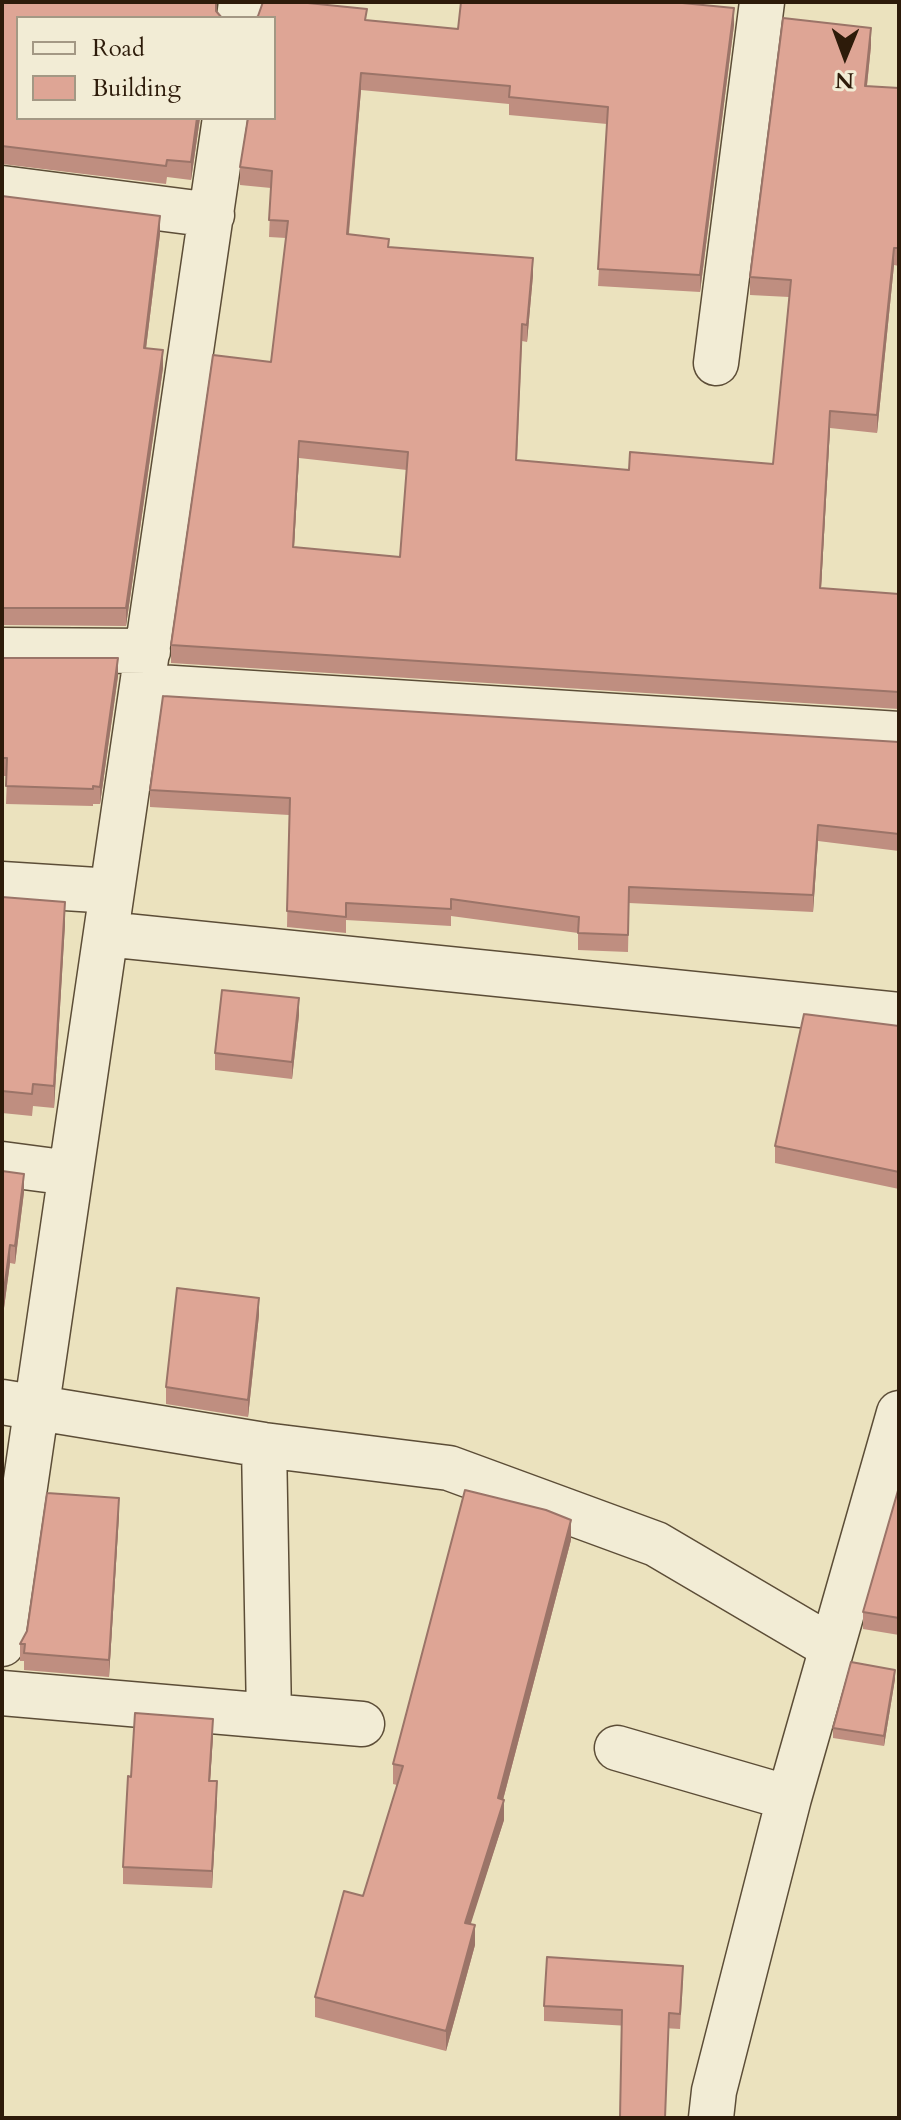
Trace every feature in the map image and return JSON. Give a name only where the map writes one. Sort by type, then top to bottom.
[{"type":"street","points":[[716,363],[762,2]]},
{"type":"street","points":[[2,1644],[19,1404],[70,1173],[225,120]]},
{"type":"street","points":[[2,188],[212,215]]},
{"type":"street","points":[[2,650],[145,669],[899,734]]},
{"type":"street","points":[[2,884],[112,891]]},
{"type":"street","points":[[106,934],[899,1015]]},
{"type":"street","points":[[2,1164],[70,1173]]},
{"type":"street","points":[[19,1404],[264,1445],[449,1468],[656,1544],[831,1647]]},
{"type":"street","points":[[711,2118],[714,2091],[789,1798],[899,1413]]},
{"type":"street","points":[[264,1445],[269,1716]]},
{"type":"street","points":[[2,1693],[362,1724]]},
{"type":"street","points":[[617,1748],[789,1798]]},
{"type":"building","points":[[2,2],[216,2],[216,11],[220,16],[16,16],[16,120],[197,120],[191,162],[167,160],[166,166],[2,146]]},
{"type":"building","points":[[263,2],[367,9],[365,20],[458,29],[461,2],[672,2],[734,8],[700,275],[598,269],[608,107],[509,97],[510,86],[361,73],[347,234],[389,239],[388,247],[533,258],[527,325],[522,324],[516,460],[629,470],[630,452],[773,464],[791,280],[750,277],[783,18],[871,28],[865,86],[899,88],[899,248],[894,248],[877,415],[830,411],[820,588],[899,594],[899,692],[171,645],[213,355],[271,362],[288,221],[269,220],[272,171],[240,167],[248,120],[276,120],[276,16],[258,16]],"holes":[[[299,441],[408,452],[400,557],[293,547]]]},
{"type":"building","points":[[2,196],[160,216],[144,348],[163,350],[126,608],[2,608]]},
{"type":"building","points":[[2,658],[118,658],[100,787],[6,786],[7,758],[2,758]]},
{"type":"building","points":[[163,696],[899,742],[899,834],[818,825],[813,895],[629,887],[628,935],[578,933],[579,917],[451,899],[451,909],[346,903],[346,917],[287,911],[290,798],[150,790]]},
{"type":"building","points":[[2,897],[65,902],[54,1086],[33,1084],[32,1094],[2,1091]]},
{"type":"building","points":[[222,990],[299,998],[292,1062],[215,1053]]},
{"type":"building","points":[[804,1014],[899,1026],[899,1172],[775,1146]]},
{"type":"building","points":[[2,1171],[24,1174],[15,1246],[10,1245],[2,1305]]},
{"type":"building","points":[[177,1288],[259,1298],[248,1400],[166,1387]]},
{"type":"building","points":[[899,1487],[899,1618],[863,1612]]},
{"type":"building","points":[[465,1490],[546,1510],[571,1520],[498,1798],[504,1800],[465,1923],[475,1925],[446,2031],[315,1997],[344,1891],[363,1896],[403,1766],[393,1764]]},
{"type":"building","points":[[47,1493],[119,1498],[109,1660],[24,1653],[25,1644],[20,1644],[27,1631]]},
{"type":"building","points":[[851,1662],[895,1670],[884,1736],[833,1728]]},
{"type":"building","points":[[135,1713],[213,1719],[209,1781],[217,1781],[212,1871],[123,1867]]},
{"type":"building","points":[[547,1957],[683,1966],[680,2014],[669,2013],[665,2118],[620,2118],[622,2010],[544,2006]]}]
